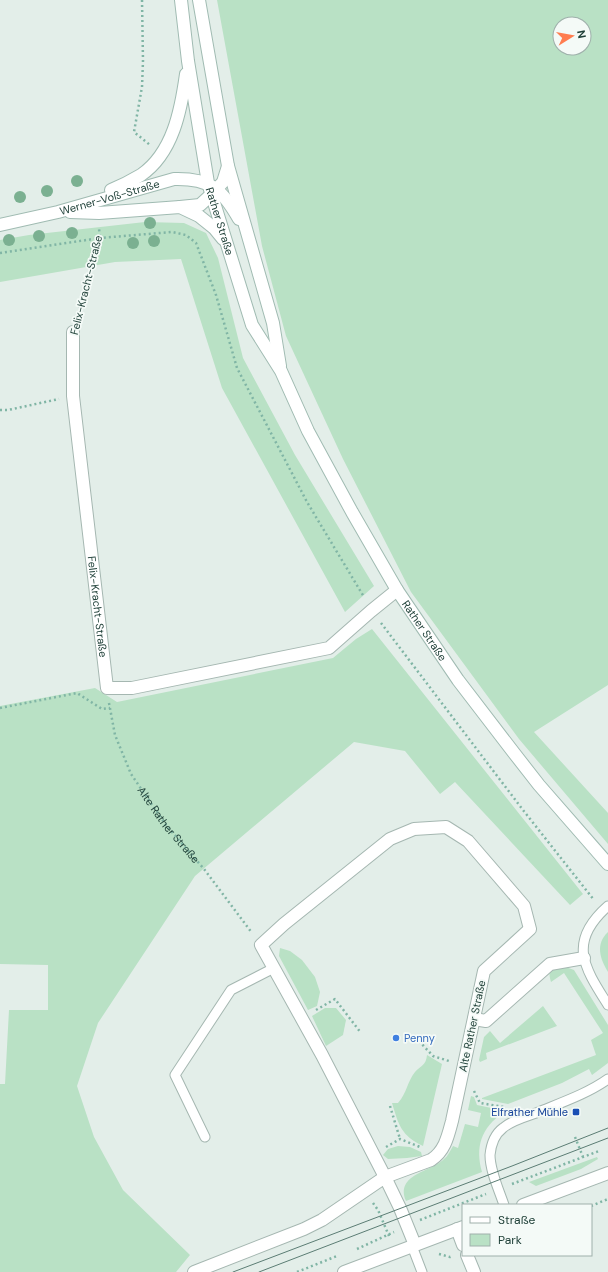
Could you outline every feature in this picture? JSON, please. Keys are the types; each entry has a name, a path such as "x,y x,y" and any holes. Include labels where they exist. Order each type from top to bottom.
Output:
{"street":[{"name":"Rather Straße","path":"181,0 188,61 212,189 252,325 281,371 308,431 397,590 458,680 539,785 608,864"},
{"name":"Rather Straße","path":"199,0 228,166 273,323 281,371"},
{"name":"Rather Straße","path":"58,212 124,184 141,174 153,164 168,142 182,103 188,61"},
{"name":"Rather Straße","path":"212,189 223,182 228,166"},
{"name":"Werner-Voß-Straße","path":"0,225 58,212 174,179 189,178 212,189"},
{"path":"58,212 99,214 200,205 212,189 234,210 247,232"},
{"path":"180,207 199,216 214,228 228,245"},
{"name":"Felix-Kracht-Straße","path":"73,332 73,396 108,688"},
{"path":"108,688 132,688 329,648 371,610 397,590"},
{"name":"Alte Rather Straße","path":"261,945 284,924 390,839 414,829 446,827 468,841 524,906 530,928 484,971 465,1065 448,1138 438,1156"},
{"path":"261,945 302,1018 385,1177 400,1208 413,1245"},
{"path":"474,1019 486,1021 550,964 584,958"},
{"path":"194,1272 304,1229 322,1220 385,1177 432,1160 438,1156"},
{"path":"526,1204 608,1173"},
{"path":"354,1270 413,1245 460,1228 462,1239"},
{"path":"467,1256 474,1272"}],"lane":[{"path":"605,908 586,934 583,946 584,958 589,975 608,1005"},
{"path":"205,1137 175,1074 230,990 274,968"},
{"path":"504,1204 491,1164 491,1148 502,1128 510,1123 585,1092 608,1078"},
{"path":"413,1245 422,1272"}],"path":[{"path":"142,0 142,87 134,132 161,154"},
{"path":"172,232 180,207"},
{"name":"Felix-Kracht-Straße","path":"73,332 100,238 99,214"},
{"path":"0,252 100,238 172,232 186,235 196,243 216,295 236,368 307,502 371,610 523,810 605,908"},
{"path":"0,410 8,410 73,396"},
{"name":"Alte Rather Straße","path":"108,688 110,708 116,735 131,774 166,825 204,869 261,945"},
{"path":"0,708 77,692 102,709 110,708"},
{"path":"302,1018 335,999 361,1033"},
{"path":"419,1042 433,1056 442,1060 465,1065"},
{"path":"460,1088 475,1091 480,1103 504,1107 510,1123"},
{"path":"390,1106 400,1139"},
{"path":"575,1137 583,1157"},
{"path":"373,1154 400,1139 432,1151 438,1156"},
{"path":"499,1189 599,1151"},
{"path":"364,1191 378,1210 396,1252"},
{"path":"592,1206 608,1199"}],"green space":[{"path":"217,0 608,0 608,685 534,732 608,813 608,844 519,739 411,592 343,459 286,336 262,246"},
{"path":"145,222 184,223 206,233 218,258 243,358 295,455 374,586 345,612 222,388 181,259 115,262 0,282 0,240 29,235"},
{"path":"372,629 583,894 570,905 455,782 440,794 405,751 354,742 195,876 98,1023 77,1086 94,1137 123,1190 190,1255 176,1272 0,1272 0,1084 5,1084 9,1010 48,1010 48,965 0,964 0,706 95,688 117,702 333,658 356,639"},
{"path":"608,932 608,972 601,957 600,947 601,941"},
{"path":"280,948 290,951 302,960 315,977 320,992 317,1006 308,1010 279,956"},
{"path":"563,966 574,970 608,1025 608,1063 592,1075 589,1069 562,1083 508,1104 482,1099 596,1055 591,1040 603,1033 564,973 551,982 551,970"},
{"path":"543,1006 557,1026 486,1053 487,1059 480,1062 479,1060 484,1037 490,1031 500,1043"},
{"path":"325,1008 336,1008 346,1020 343,1035 326,1046 312,1016"},
{"path":"427,1055 442,1064 423,1146 405,1134 399,1124 392,1103 398,1103 401,1099 412,1076 424,1063"},
{"path":"471,1096 474,1097 477,1105 501,1110 503,1113 489,1125 482,1139 479,1154 482,1172 406,1201 404,1192 405,1185 410,1179 444,1159 453,1146 458,1148 465,1124 478,1127 481,1113 468,1110"},
{"path":"398,1146 410,1147 421,1152 422,1156 388,1159 383,1155 388,1149"},
{"path":"597,1157 598,1159 581,1169 536,1186 529,1182"}],"tram line":[{"path":"233,1272 608,1128"},
{"path":"259,1272 608,1138"}],"place":[{"name":"Penny","path":"396,1038"},
{"name":"Elfrather Mühle","path":"576,1112"}]}
